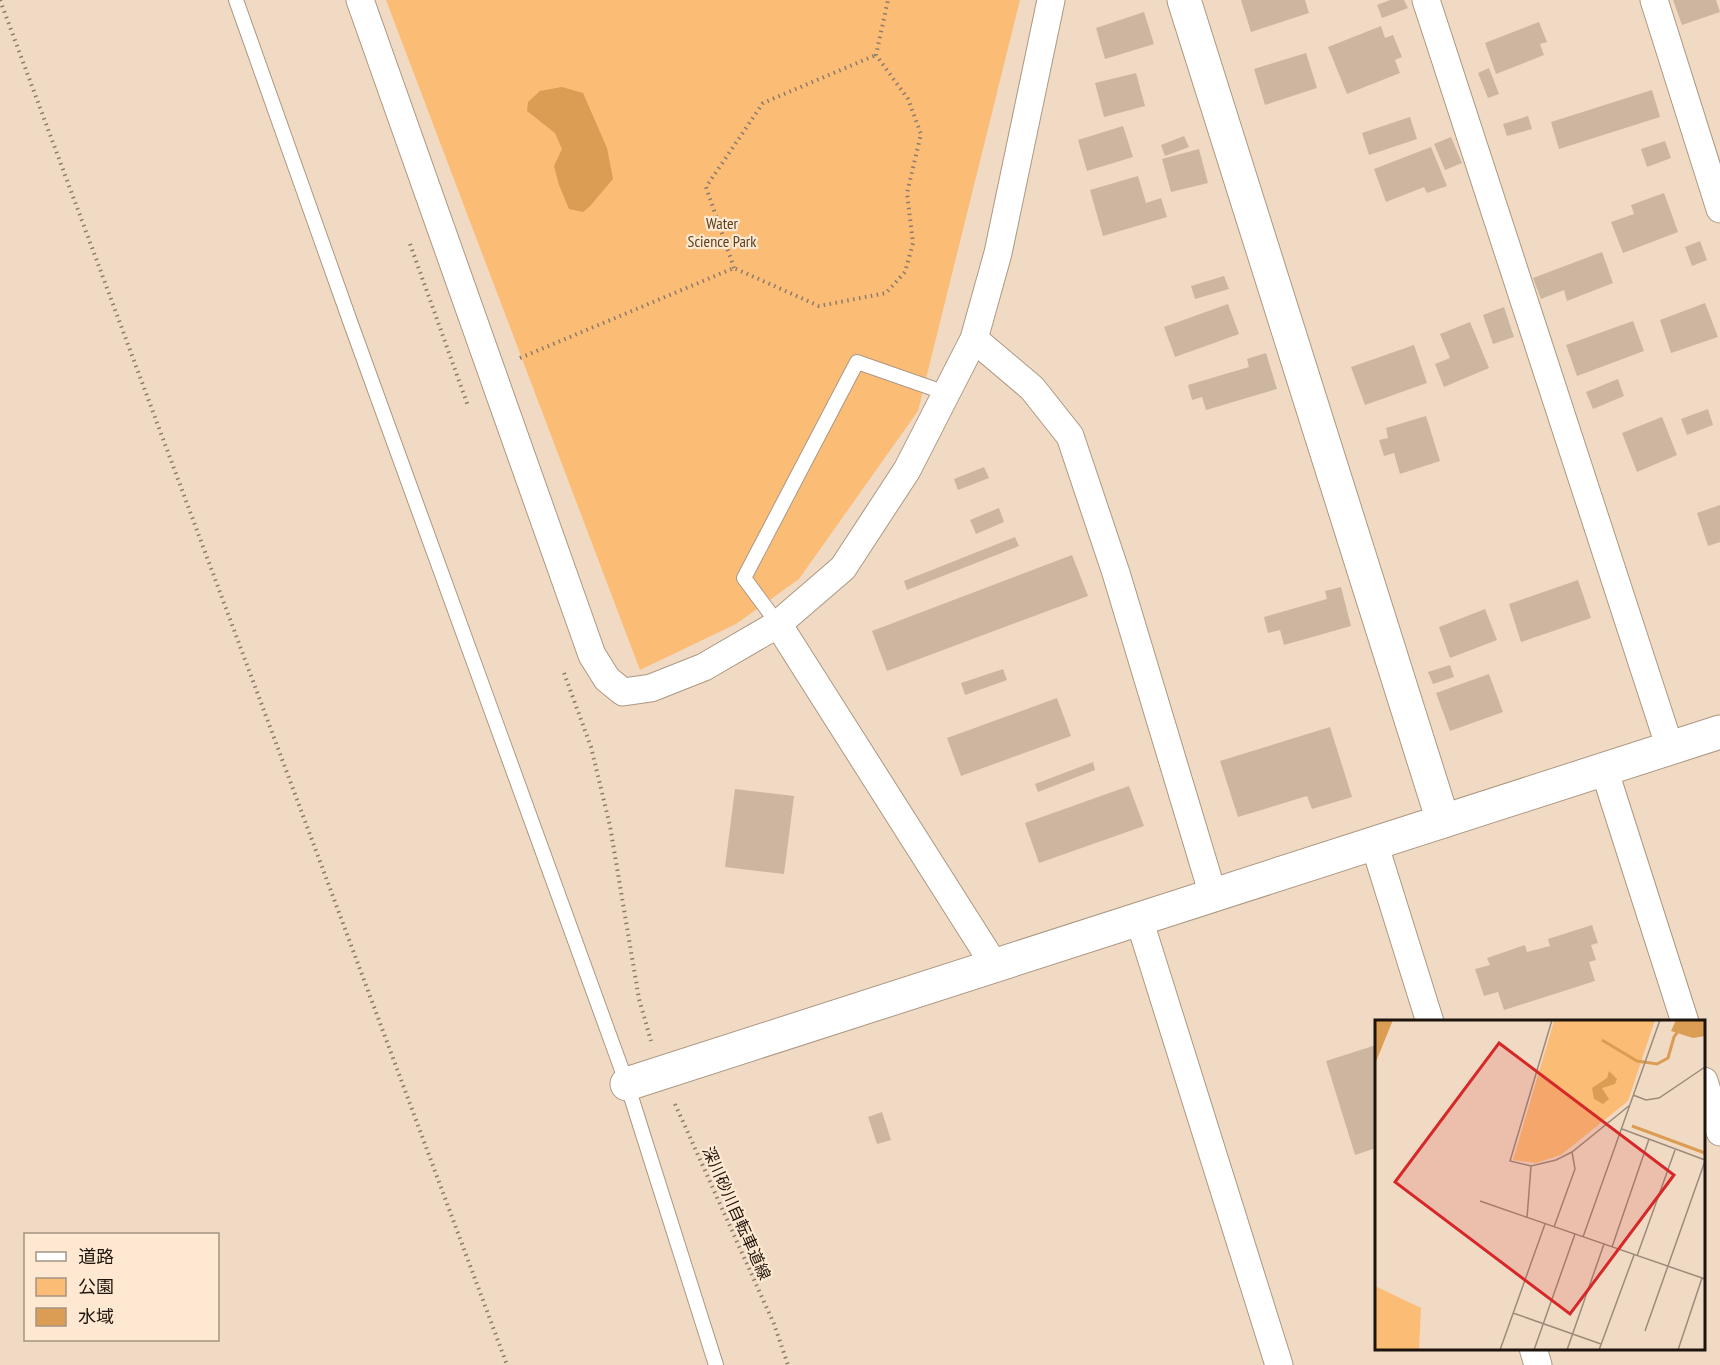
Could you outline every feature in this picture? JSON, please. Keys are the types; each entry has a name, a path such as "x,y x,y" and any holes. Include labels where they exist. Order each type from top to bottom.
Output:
{"street":[{"path":"360,0 592,656 607,680 623,692 651,688 704,667 778,624 843,568 906,470 974,339 998,253 1051,0"},
{"path":"1184,0 1443,821"},
{"path":"1426,0 1670,748"},
{"path":"1654,0 1720,209"},
{"path":"974,339 1032,388 1070,436 1116,573 1213,895"},
{"path":"778,624 995,966"},
{"path":"627,1084 1720,732"},
{"path":"1604,769 1684,1020"},
{"path":"1374,843 1429,1020"},
{"path":"1139,919 1279,1365"},
{"path":"1705,1084 1720,1132"},
{"path":"1534,1350 1538,1365"}],"lane":[{"path":"236,0 627,1084 716,1365"},
{"path":"778,624 744,578 857,362 946,393"}],"path":[{"path":"0,0 507,1365"},
{"path":"876,55 763,103 706,187 734,268 819,306 886,293 906,272 913,243 907,193 921,134 908,99 876,55 888,0"},
{"path":"410,242 469,409"},
{"path":"491,370 734,268"},
{"name":"深川砂川自転車道線","path":"562,668 591,747 610,826 639,999 647,1032 661,1073 774,1324 788,1365"}],"green space":[{"name":"Water Science Park","path":"386,0 1020,0 918,411 799,579 736,624 640,670"}],"water":[{"path":"562,87 583,93 607,148 613,179 583,212 569,209 559,185 554,166 562,149 555,133 527,111 528,102 540,91"}],"building":[{"path":"1241,0 1305,0 1309,13 1251,32"},
{"path":"1390,0 1404,0 1408,8 1382,18 1377,5"},
{"path":"1673,0 1716,0 1720,12 1682,25"},
{"path":"1144,12 1154,44 1105,59 1096,28"},
{"path":"1539,22 1547,42 1540,44 1544,55 1496,74 1485,43"},
{"path":"1381,26 1385,38 1393,35 1402,57 1395,60 1400,73 1347,94 1328,47"},
{"path":"1306,53 1317,88 1265,105 1254,69"},
{"path":"1489,68 1499,94 1488,98 1478,73"},
{"path":"1136,73 1145,106 1104,117 1095,83"},
{"path":"1652,90 1660,117 1559,149 1551,122"},
{"path":"1528,116 1532,129 1507,136 1503,124"},
{"path":"1410,117 1417,139 1369,155 1362,133"},
{"path":"1123,126 1133,157 1087,171 1078,140"},
{"path":"1184,136 1189,147 1165,156 1161,145"},
{"path":"1451,137 1462,163 1445,170 1434,144"},
{"path":"1665,141 1671,158 1647,167 1641,149"},
{"path":"1431,147 1447,186 1427,193 1424,187 1386,202 1374,169"},
{"path":"1199,149 1208,183 1171,192 1162,159"},
{"path":"1138,176 1146,203 1161,198 1167,217 1103,236 1090,190"},
{"path":"1664,193 1678,232 1623,253 1611,222 1634,214 1631,205"},
{"path":"1700,241 1707,260 1692,266 1685,247"},
{"path":"1602,252 1613,283 1567,301 1564,290 1541,299 1533,278"},
{"path":"1224,276 1229,289 1195,299 1191,286"},
{"path":"1705,303 1718,337 1671,353 1660,320"},
{"path":"1228,304 1239,334 1175,357 1164,327"},
{"path":"1504,307 1514,337 1493,344 1483,315"},
{"path":"1633,321 1644,351 1577,376 1566,345"},
{"path":"1470,322 1489,368 1444,387 1435,364 1450,358 1440,334"},
{"path":"1414,345 1427,383 1365,405 1351,367"},
{"path":"1266,353 1277,389 1206,410 1202,397 1192,400 1188,385 1249,367 1247,359"},
{"path":"1618,379 1624,396 1593,409 1586,392"},
{"path":"1708,409 1713,425 1687,435 1681,419"},
{"path":"1426,416 1440,461 1400,474 1394,453 1384,456 1379,440 1388,438 1386,428"},
{"path":"1662,417 1677,455 1637,472 1622,433"},
{"path":"984,467 989,478 958,490 954,479"},
{"path":"1720,505 1720,542 1708,546 1697,513"},
{"path":"999,508 1004,522 976,534 970,520"},
{"path":"1015,537 1019,546 907,590 904,581"},
{"path":"1072,555 1088,596 887,671 872,631"},
{"path":"1578,580 1591,618 1521,642 1509,604"},
{"path":"1341,587 1351,626 1284,645 1280,630 1268,633 1264,617 1327,599 1325,591"},
{"path":"1485,609 1497,640 1450,658 1439,627"},
{"path":"1450,665 1454,677 1433,684 1428,672"},
{"path":"1003,669 1007,680 965,695 961,683"},
{"path":"1489,674 1503,712 1450,731 1436,693"},
{"path":"1057,698 1071,736 961,776 947,738"},
{"path":"1330,727 1352,797 1312,809 1307,796 1238,817 1220,761"},
{"path":"1093,762 1095,770 1038,792 1035,784"},
{"path":"1129,786 1144,826 1039,863 1025,823"},
{"path":"735,789 794,796 784,874 725,867"},
{"path":"1592,925 1598,943 1591,945 1596,960 1589,962 1595,981 1504,1010 1498,992 1484,996 1475,969 1490,965 1487,958 1525,945 1527,952 1550,946 1548,939"},
{"path":"1375,1045 1375,1148 1355,1155 1326,1061"},
{"path":"882,1112 891,1140 877,1144 868,1117"}]}
